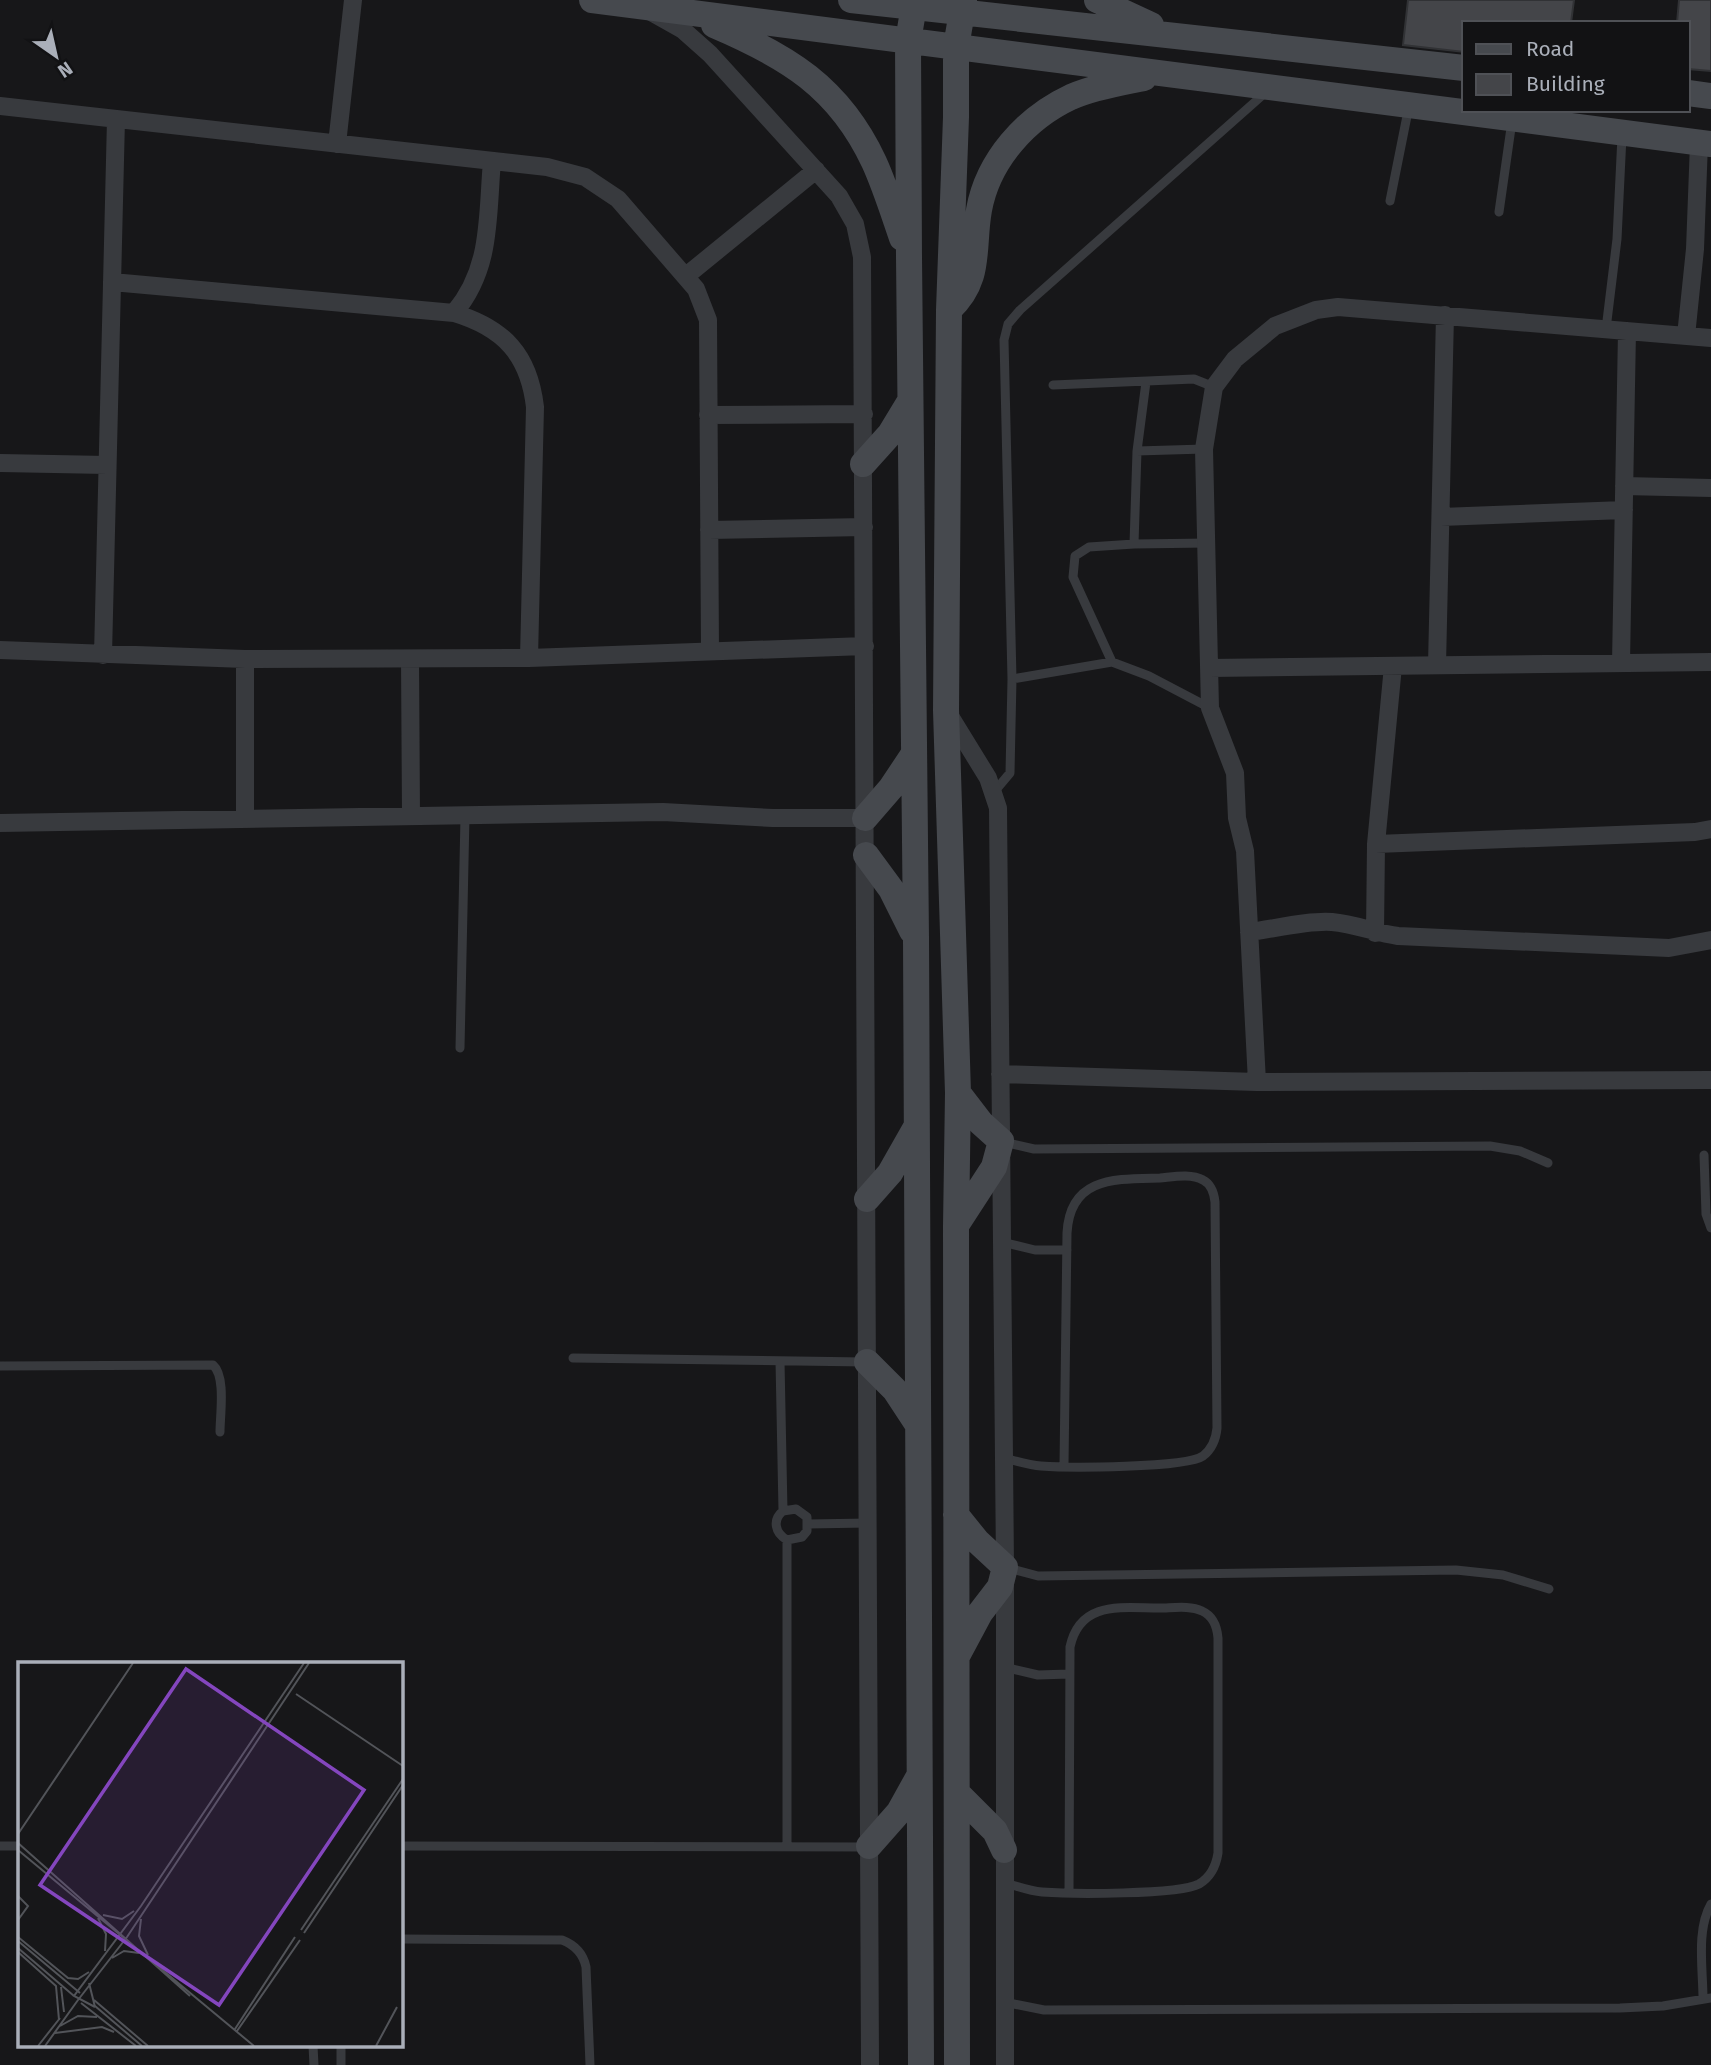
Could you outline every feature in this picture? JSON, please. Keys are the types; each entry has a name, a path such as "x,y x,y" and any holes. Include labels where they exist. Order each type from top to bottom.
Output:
{"main road":[{"path":"592,0 1705,143"},
{"path":"851,0 964,6 1178,36 1462,68"},
{"path":"1097,0 1123,14 1178,36"},
{"path":"915,4 908,41 916,938 921,2065"},
{"path":"957,2065 958,1093 946,710 956,47 964,6"},
{"path":"684,12 778,54 810,77 831,98 862,140 874,163 909,257"},
{"path":"950,310 959,301 971,279 979,209 985,188 994,168 1020,132 1054,106 1073,96 1161,74"},
{"path":"1690,93 1711,96"},
{"path":"863,464 890,434 911,400"},
{"path":"864,818 891,788 913,755"},
{"path":"866,855 891,889 916,938"},
{"path":"956,1226 994,1167 1001,1142 981,1123 958,1093"},
{"path":"867,1199 890,1173 916,1128"},
{"path":"867,1362 895,1390 918,1425"},
{"path":"956,1515 977,1541 1005,1567 1000,1587 981,1613 956,1658"},
{"path":"869,1846 899,1812 921,1771"},
{"path":"957,1793 995,1831 1004,1850"}],"street":[{"path":"337,144 352,0"},
{"path":"642,6 697,41 816,170 847,208 860,240 866,855 870,2065"},
{"path":"0,106 566,170 602,187 632,214 686,276 696,289 708,320 710,651"},
{"path":"103,655 116,119"},
{"path":"1686,336 1705,143"},
{"path":"454,313 472,288 484,258 492,161"},
{"path":"686,276 816,170"},
{"path":"112,282 454,313 490,327 505,339 527,370 535,407 529,658"},
{"path":"1256,1082 1245,851 1237,818 1235,773 1210,708 1204,449 1214,387 1235,359 1275,326 1316,310 1338,307 1711,338"},
{"path":"1437,665 1445,314"},
{"path":"1621,663 1627,331"},
{"path":"708,415 863,414"},
{"path":"0,463 107,465"},
{"path":"1624,486 1711,488"},
{"path":"1441,517 1624,510"},
{"path":"709,530 864,527"},
{"path":"0,650 245,659 410,659 529,658 864,646"},
{"path":"245,659 245,819"},
{"path":"410,659 411,816"},
{"path":"1209,668 1711,662"},
{"path":"1375,933 1376,844 1393,666"},
{"path":"946,710 988,778 994,792 998,816 1005,1567 1004,2065"},
{"path":"0,823 663,812 773,818 864,818"},
{"path":"1376,844 1695,832 1711,829"},
{"path":"1249,932 1329,922 1353,925 1375,933 1669,947 1711,940"},
{"path":"1000,1074 1256,1082 1711,1080"}],"lane":[{"path":"994,792 1010,773 1012,680 1004,340 1008,324 1020,310 1271,88"},
{"path":"1390,201 1409,105"},
{"path":"1499,212 1513,119"},
{"path":"1606,329 1617,240 1622,133"},
{"path":"1053,385 1194,379 1214,387"},
{"path":"1134,544 1137,451 1146,382"},
{"path":"1137,451 1204,449"},
{"path":"1112,662 1073,577 1074,556 1089,547 1208,543"},
{"path":"1012,680 1112,662 1149,676 1210,708"},
{"path":"460,1048 465,816"},
{"path":"1001,1142 1034,1149 1490,1146 1520,1151 1548,1163"},
{"path":"1704,1155 1706,1214 1711,1228"},
{"path":"1003,1458 1039,1466 1064,1466 1112,1465 1188,1462 1203,1456 1209,1450 1216,1436 1215,1202 1212,1189 1203,1180 1190,1177 1112,1180 1091,1187 1076,1202 1068,1222 1064,1466"},
{"path":"1002,1242 1035,1250 1067,1250"},
{"path":"573,1358 867,1362"},
{"path":"780,1361 783,1511 777,1519 777,1529 788,1539 802,1537 808,1524 803,1512 796,1508 783,1511"},
{"path":"0,1366 213,1365 218,1369 221,1379 220,1432"},
{"path":"808,1524 868,1523"},
{"path":"787,1847 788,1539"},
{"path":"1005,1567 1038,1576 1456,1570 1503,1575 1549,1589"},
{"path":"1004,1883 1039,1892 1069,1892 1188,1889 1205,1880 1212,1872 1218,1853 1217,1631 1206,1613 1194,1608 1104,1609 1088,1617 1075,1630 1070,1647 1069,1674 1069,1892"},
{"path":"1004,1667 1038,1675 1069,1674"},
{"path":"0,1846 18,1846"},
{"path":"402,1846 869,1846"},
{"path":"1004,2002 1044,2010 1663,2006 1707,1998 1703,1929 1711,1904"},
{"path":"402,1939 569,1942 581,1953 586,1967 590,2065"}],"building":[{"path":"1408,0 1574,0 1571,21 1462,21 1462,52 1403,45"},
{"path":"1679,0 1711,0 1711,71 1690,69 1690,21 1677,21"}]}
